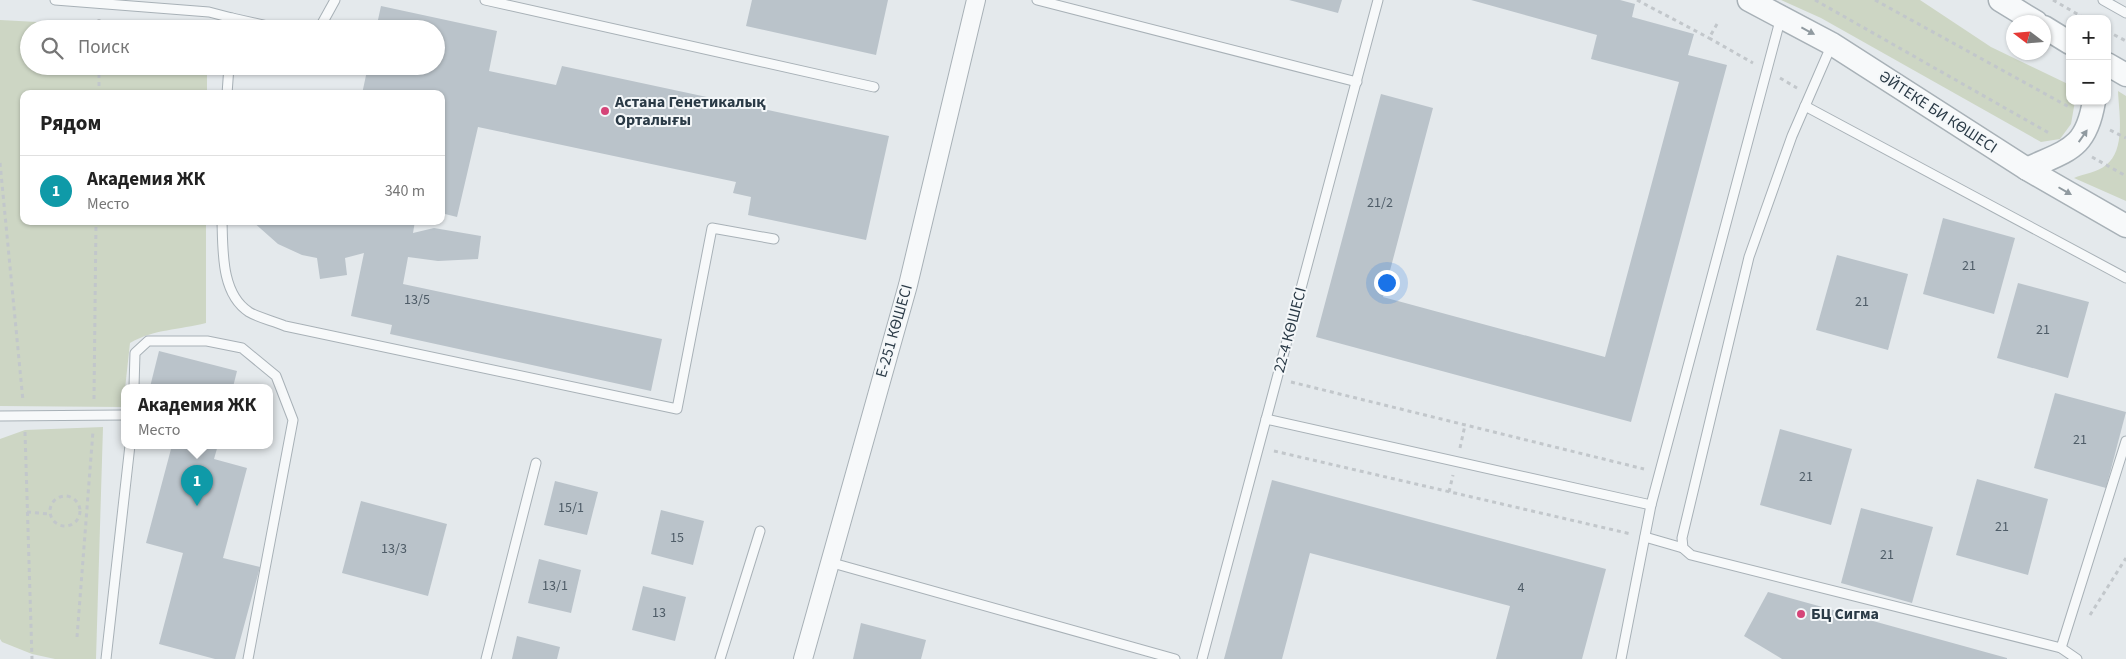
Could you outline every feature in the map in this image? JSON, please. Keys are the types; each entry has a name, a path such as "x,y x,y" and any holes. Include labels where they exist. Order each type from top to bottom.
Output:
{"street":[{"name":"Е-251 КӨШЕСІ","path":"803,659 908,285 976,0"},
{"name":"ӘЙТЕКЕ БИ КӨШЕСІ","path":"1749,0 1832,44 2027,169 2126,226"},
{"path":"2000,0 2025,15"},
{"path":"2051,31 2066,41"},
{"path":"2111,66 2126,75"},
{"path":"2027,169 2074,148 2086,132 2093,110"}],"lane":[{"path":"54,0 99,1 209,12 241,20"},
{"path":"324,20 335,0"},
{"path":"485,0 874,87"},
{"path":"1037,0 1357,82"},
{"name":"22-4 КӨШЕСІ","path":"1202,659 1378,0"},
{"path":"2103,0 2126,13"},
{"path":"1621,659 1651,505 1781,17"},
{"path":"1683,548 1682,538 1749,257 1805,106 1832,44"},
{"path":"227,90 228,75"},
{"path":"1805,106 2126,278"},
{"path":"222,225 222,249 229,290 248,312 286,326 677,409 712,228 774,239"},
{"path":"134,384 136,353 148,342 207,341 242,348 276,376 293,420 248,659"},
{"path":"0,416 121,415"},
{"path":"1266,419 1651,505"},
{"path":"2061,648 2126,443"},
{"path":"107,659 130,449"},
{"path":"486,659 536,463"},
{"path":"720,659 760,531"},
{"path":"1645,538 1683,548 1691,555 2061,648 2077,659"},
{"path":"829,562 1175,659"}],"path":[{"path":"1637,0 1709,38"},
{"path":"1815,0 2126,176"},
{"path":"1875,0 2093,110"},
{"path":"2053,0 2079,15"},
{"path":"2111,32 2126,41"},
{"path":"98,90 99,75"},
{"path":"1277,379 1660,472"},
{"path":"1259,447 1645,538"},
{"path":"62,496 69,496 76,500 80,507 80,514 76,521 69,526 61,526 54,521 50,514 51,506 55,499 62,496"},
{"path":"27,512 50,514"},
{"path":"80,514 86,515"},
{"path":"2086,620 2126,558"}],"green space":[{"path":"1781,0 1920,0 1991,47 2006,54 2006,60 2018,60 2066,83 2066,105 2074,105 2071,124 2060,139 2041,142 1821,18"},
{"path":"0,20 20,21 20,75 207,75 207,90 20,90 20,225 206,225 206,323 157,332 130,343 126,384 121,384 121,407 0,406"},
{"path":"2118,91 2126,96 2126,201 2074,178 2103,167 2112,158 2119,141 2120,131"},
{"path":"103,427 96,659 55,659 32,654 2,642 0,639 0,439 25,430"}],"building":[{"path":"752,0 888,0 876,55 746,26"},
{"path":"1289,0 1342,0 1338,13"},
{"path":"1471,0 1620,0 1635,4 1632,17 1694,34 1688,55 1727,65 1631,422 1316,337 1381,94 1433,108 1383,297 1605,357 1679,82 1591,59 1597,35"},
{"name":"Астана Генетикалық Орталығы","path":"381,6 497,31 489,71 556,85 562,66 889,136 866,240 748,215 751,197 733,193 736,182 478,127 457,217 445,214 445,90 363,90 366,75 445,75 445,20 378,20"},
{"path":"1943,218 2015,238 1994,314 1923,294"},
{"path":"257,225 414,225 413,233 434,228 481,236 478,259 438,261 408,257 403,284 662,339 651,391 390,334 392,325 351,316 364,253 345,258 347,275 320,279 317,258 302,255 278,244"},
{"path":"1837,255 1908,274 1888,350 1816,330"},
{"path":"2018,283 2089,302 2068,378 1997,358"},
{"path":"159,351 237,371 234,384 151,384"},
{"path":"2055,393 2126,412 2106,488 2034,468"},
{"path":"1780,429 1852,449 1831,525 1760,505"},
{"path":"171,449 217,449 214,459 247,468 223,558 260,567 235,659 215,659 159,644 183,553 146,543"},
{"path":"1977,479 2048,499 2028,575 1956,555"},
{"path":"1272,480 1606,569 1582,659 1496,659 1510,606 1310,553 1282,659 1224,659"},
{"path":"555,481 598,492 587,535 544,525"},
{"path":"361,501 447,524 428,596 342,573"},
{"path":"1861,508 1933,527 1912,603 1841,583"},
{"path":"661,510 704,521 693,565 651,554"},
{"path":"539,559 581,570 571,613 528,603"},
{"path":"643,586 686,597 675,641 632,630"},
{"name":"БЦ Сигма","path":"1768,592 2007,659 1782,659 1744,636"},
{"path":"861,623 926,640 921,659 853,659"},
{"path":"517,636 560,647 557,659 512,659"}],"place":[{"name":"Астана Генетикалық Орталығы","path":"605,111"},
{"name":"Академия ЖК","path":"197,506"},
{"name":"БЦ Сигма","path":"1801,614"}]}
